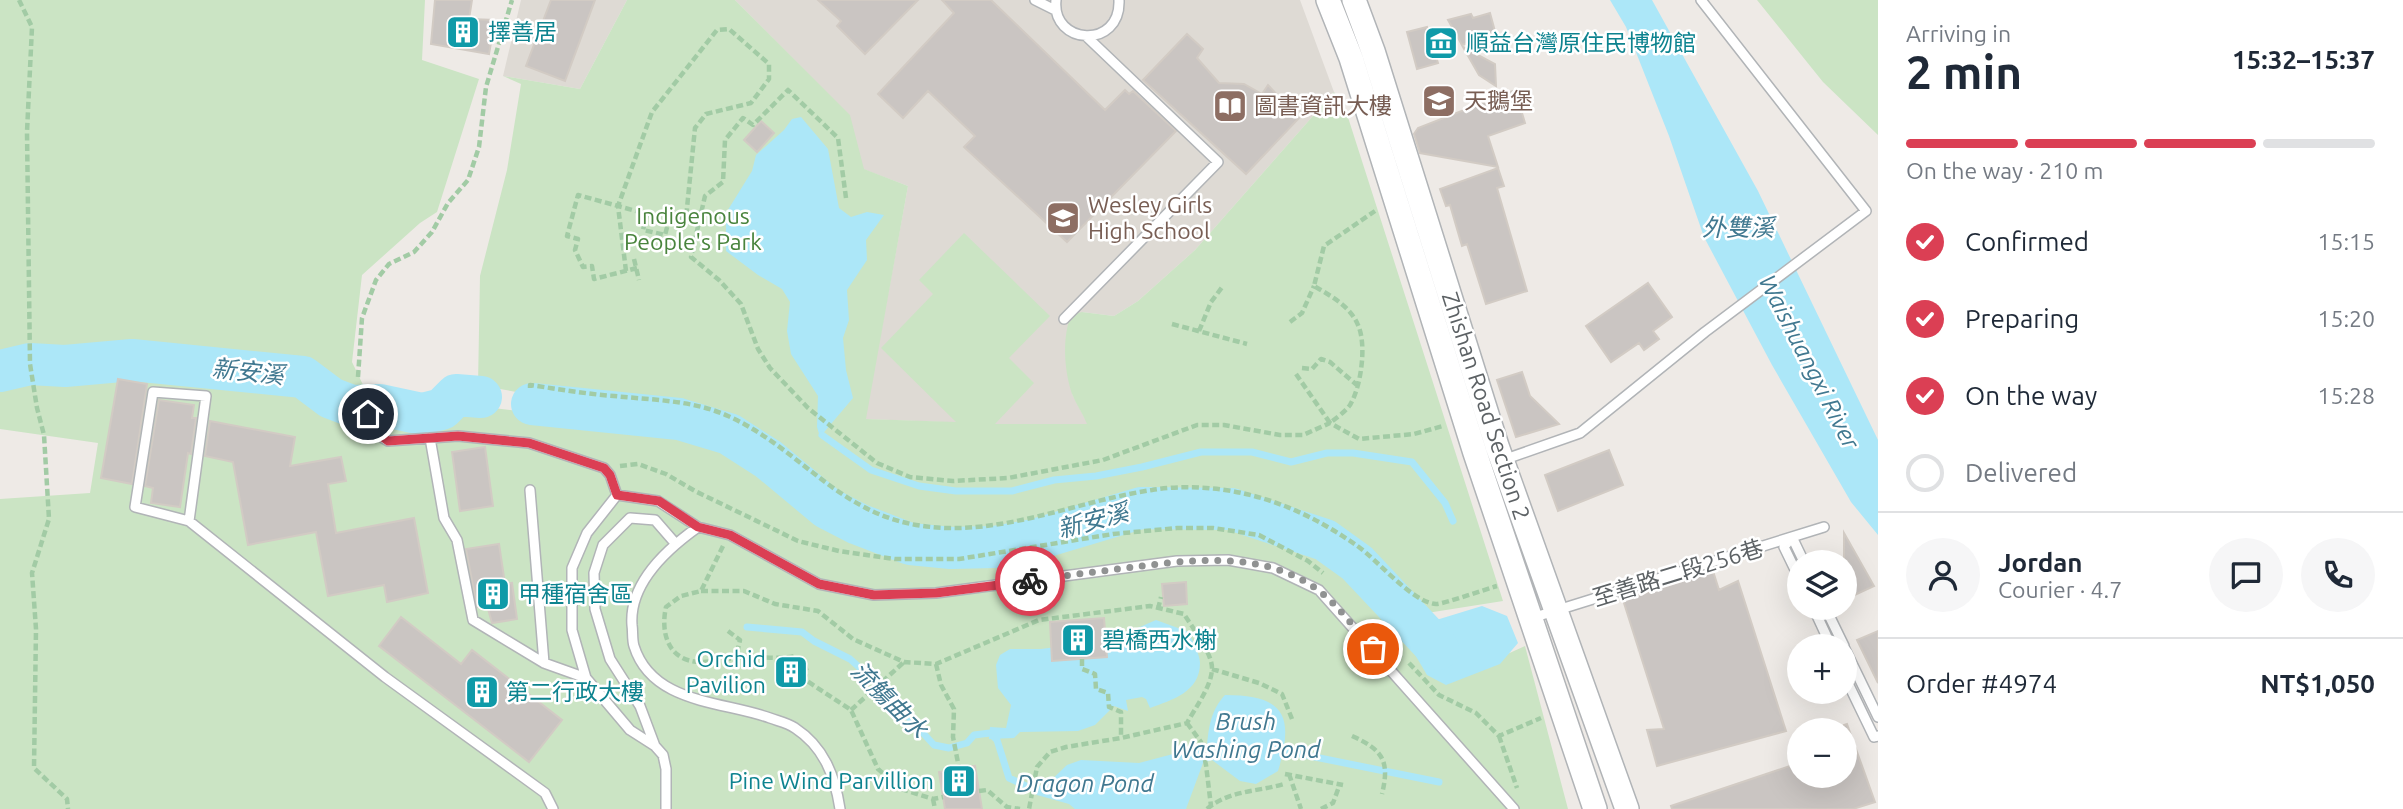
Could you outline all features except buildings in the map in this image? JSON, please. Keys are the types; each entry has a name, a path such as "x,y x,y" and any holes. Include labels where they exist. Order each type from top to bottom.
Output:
{"street":[{"name":"Zhishan Road Section 2","path":"1328,0 1351,58 1491,464 1556,610 1616,807"},
{"name":"Zhishan Road Section 2","path":"1354,0 1373,51 1491,464 1531,618 1616,807"}],"lane":[{"path":"1035,0 1056,5 1067,29 1087,37 1218,162 1064,319"},
{"path":"1087,37 1097,35 1114,23 1119,13 1119,0"},
{"path":"1491,464 1580,433 1705,332 1866,211 1701,0"},
{"path":"189,522 206,396 153,392 135,507 189,522 386,677 545,793 553,809"},
{"path":"359,392 376,432 388,441 458,436 529,443 604,468 610,475 617,495"},
{"path":"430,438 444,518 457,541 473,620 544,663 586,678"},
{"path":"530,490 544,663"},
{"path":"617,495 659,501 698,527 730,535 819,584 874,595 936,593 1177,561 1228,559 1273,568 1319,590 1514,809"},
{"path":"617,495 587,533 572,568 572,630 586,678 631,730 655,746 663,755 666,769 666,809"},
{"path":"655,746 640,706 610,659 595,609 594,573 603,545 630,518 655,520 675,544"},
{"path":"698,527 675,544 643,582 631,610 634,646 648,671 671,691 703,702 759,714 793,726 815,743 830,768 840,809"},
{"name":"至善路二段256巷","path":"1531,618 1824,527"},
{"path":"1787,553 1784,547 1792,537 1798,550"},
{"path":"1857,673 1878,717"},
{"path":"1857,702 1874,737 1878,736"}],"path":[{"path":"19,0 33,27 27,132 30,364 44,435 49,519 32,573 36,629 34,768 67,799 68,809"},
{"path":"359,392 362,318 367,299 376,280 389,264 414,251 432,232 448,203 468,180 479,147 486,87 512,0"},
{"path":"626,271 618,206 652,112 717,30 729,29 769,64 769,79 751,103 706,114 695,128 686,218"},
{"path":"846,198 838,138 788,90 753,125 743,118 725,140 723,182 705,196 691,257 719,279 741,304 758,349 770,368 808,408 877,463 910,477 953,481 1008,478 1102,460 1197,425 1224,425 1280,435 1303,435 1330,423 1349,406 1358,386 1363,354 1358,326 1340,301 1314,286"},
{"path":"637,268 611,277 594,279 592,266 583,267 575,250 578,239 567,236 578,195 647,214 643,230 665,235 669,220 700,214"},
{"path":"1290,323 1302,313 1314,286 1324,246 1375,211"},
{"path":"634,258 639,279"},
{"path":"1199,331 1207,310 1223,286"},
{"path":"1171,324 1247,344"},
{"path":"1302,368 1312,369 1321,359 1330,362 1358,386"},
{"path":"1296,374 1330,423 1359,439 1414,434 1444,426"},
{"path":"530,388 530,385 709,408 750,427 848,499 872,512 925,527 971,527 1042,516 1154,489 1195,488 1246,494 1284,506 1327,525 1359,547 1414,595 1436,604 1497,586"},
{"path":"701,591 726,542"},
{"path":"943,797 933,799 901,789 878,769 851,710 804,679 807,672 804,662 794,656 781,659 736,657 699,662 677,656 667,642 663,622 666,607 681,596 701,591 744,591 775,604 818,611 853,639 904,662 936,664 1039,620 1079,618 1150,606 1184,614 1210,657 1212,669 1207,687 1187,723 1050,752 1037,767 1030,809"},
{"path":"1158,609 1161,597"},
{"path":"728,631 740,640 736,657"},
{"path":"1082,659 1083,669 1095,674 1096,689 1108,693 1109,707 1121,712 1121,738"},
{"path":"851,710 904,662"},
{"path":"936,664 941,685 954,709 953,737 959,768"},
{"path":"1212,669 1259,683 1282,695 1292,719"},
{"path":"1187,723 1201,741 1209,807 1240,792 1284,784"},
{"path":"1352,736 1369,744 1382,756 1387,769 1382,794"},
{"path":"1499,736 1521,800"},
{"path":"1301,809 1287,774 1341,784 1333,803 1321,809"},
{"path":"979,791 987,790 1007,807 1020,809"},
{"path":"933,799 935,809"}],"shaded area":[{"path":"521,0 627,0 580,89 503,76"},
{"name":"Wesley Girls High School","path":"735,0 1300,0 1334,92 1195,250 1138,301 1114,316 1082,312 1072,394 1088,424 865,419 908,186 863,169 849,115"}],"green space":[{"path":"0,0 425,0 422,60 479,79 437,212 420,223 362,275 352,362 380,420 443,426 468,405 665,429 721,446 812,515 892,552 1016,544 1129,527 1231,520 1317,549 1383,610 1448,681 1525,646 1568,809 0,809 0,499 90,493 98,443 0,429"},
{"name":"Indigenous People's Park","path":"627,0 735,0 850,115 864,169 908,186 866,419 956,422 881,348 933,294 919,280 964,233 1050,316 1009,358 1034,383 995,424 1087,424 1072,394 1067,375 1065,344 1071,315 1082,312 1114,316 1138,301 1195,250 1334,92 1345,108 1503,601 1427,613 1341,538 1274,502 1193,490 1082,511 999,531 914,532 858,514 813,485 743,428 687,411 561,400 478,385 480,276 507,170 521,84 503,76 580,89"},
{"path":"1757,0 1878,0 1878,135 1823,82"}],"water":[{"name":"外雙溪","path":"1610,0 1652,0 1758,191 1878,440 1878,535 1851,502 1772,365 1704,237 1669,136 1626,27"},
{"path":"801,117 828,149 839,208 851,217 867,212 884,215 866,240 867,260 847,290 849,320 843,338 846,370 853,398 820,437 817,427 818,396 791,354 787,331 790,302 782,289 726,251 726,213 752,171 756,155 784,130 792,119"},
{"path":"1404,606 1433,621 1482,606 1507,616 1518,643 1500,664 1446,685 1427,675 1394,619 1398,609"},
{"path":"1156,620 1189,632 1197,652 1199,673 1190,688 1183,693 1150,708 1142,697 1126,700 1128,711 1114,706 1095,725 1078,731 1020,732 1014,738 989,739 990,727 1006,728 1011,705 998,688 996,665 1000,655 1010,649 1041,649 1110,640"},
{"path":"1225,695 1261,699 1272,704 1280,712 1284,722 1285,736 1278,771 1256,784 1240,781 1212,760 1203,763 1186,809 1075,809 1069,804 1037,795 1038,786 1046,785 1067,765 1081,760 1139,763 1207,745 1214,712"}],"waterway":[{"name":"新安溪","path":"0,371 30,364 65,366 132,360 303,377 331,398 352,406 380,405 422,414 442,409 456,395 481,397"},
{"name":"新安溪","path":"532,404 679,419 729,434 768,459 827,508 858,524 910,544 951,548 995,547 1034,540 1141,508 1231,509 1325,540 1357,563 1438,649"},
{"path":"822,435 871,470 919,486 956,491 1012,491 1054,480 1096,476 1142,467 1201,452 1252,452 1291,462 1327,453 1353,453 1412,462 1445,503 1453,521"},
{"name":"流觴曲水","path":"747,627 802,632 850,659 879,685 934,745 949,748 967,743 974,735 990,733 997,740 1009,778 1037,791 1046,791"},
{"name":"Brush Washing Pond","path":"1275,749 1439,782"}],"way so far":[{"path":"1030,581 1177,561 1228,559 1247,562 1273,568 1319,590 1373,649"}],"place":[{"name":"擇善居","path":"463,32"},
{"name":"順益台灣原住民博物館","path":"1441,43"},
{"name":"天鵝堡","path":"1439,101"},
{"name":"圖書資訊大樓","path":"1230,106"},
{"name":"Wesley Girls High School","path":"1063,218"},
{"name":"甲種宿舍區","path":"493,594"},
{"name":"碧橋西水榭","path":"1078,640"},
{"name":"Orchid Pavilion","path":"791,672"},
{"name":"第二行政大樓","path":"482,692"},
{"name":"Pine Wind Parvillion","path":"959,781"}],"route":[{"path":"368,414 373,428 388,441 458,436 500,439 529,443 604,468 610,475 617,495 659,501 698,527 730,535 819,584 874,595 936,593 1030,581"}],"water label":[{"name":"Waishuangxi River","path":"1809,362"},
{"name":"Dragon Pond","path":"1085,784"}]}
